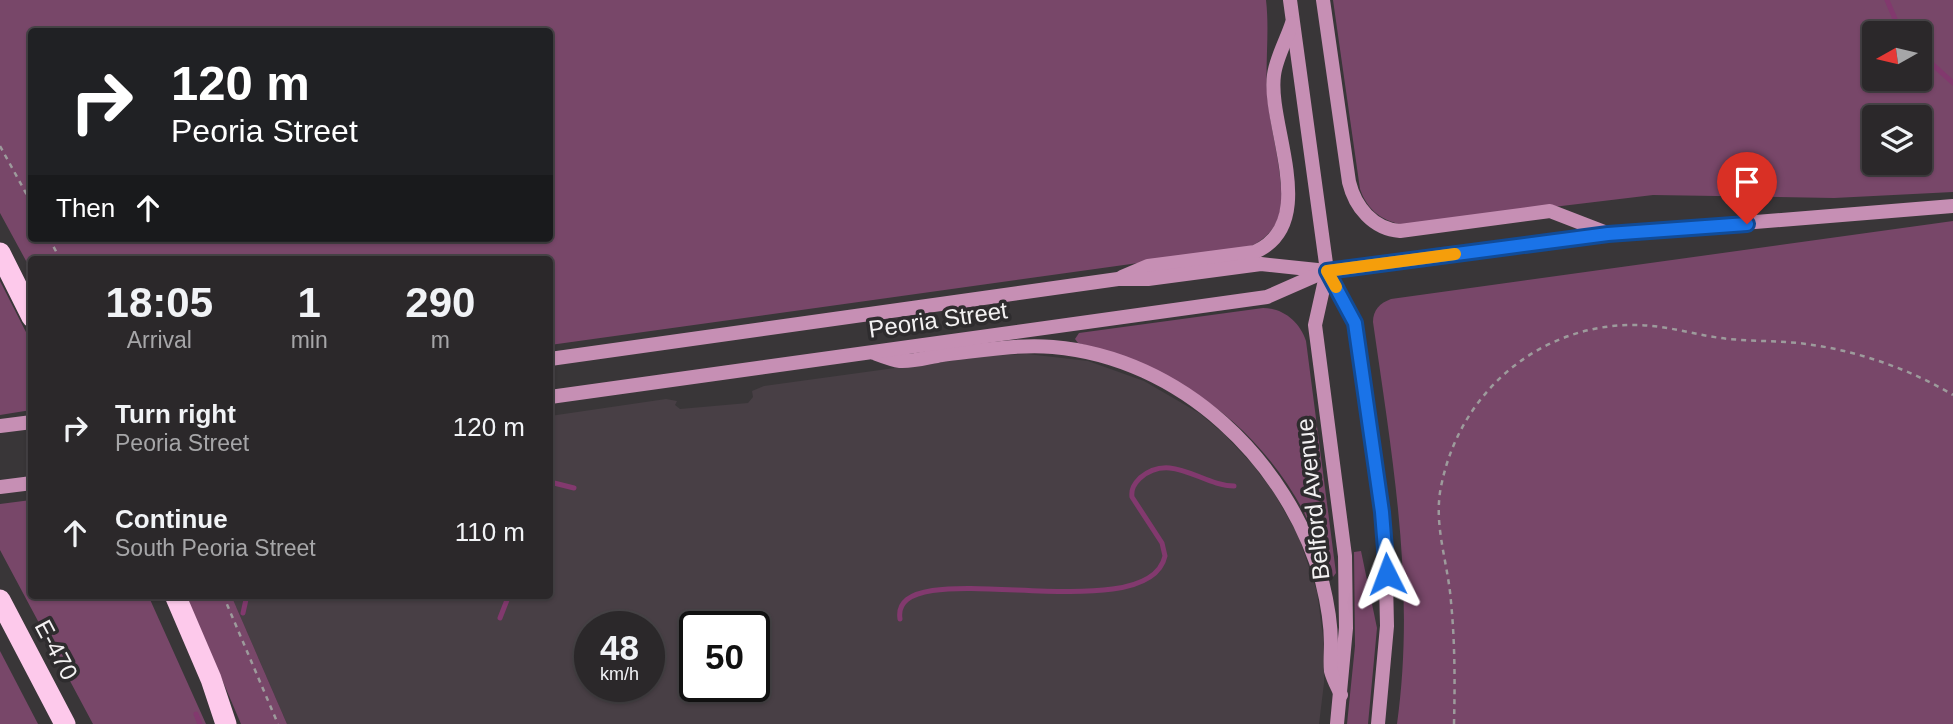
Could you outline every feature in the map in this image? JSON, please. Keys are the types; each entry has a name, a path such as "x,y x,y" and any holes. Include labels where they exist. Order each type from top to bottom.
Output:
{"highway":[{"path":"0,251 28,282"},
{"path":"0,251 28,309"},
{"path":"162,599 200,686 224,718"},
{"path":"177,599 211,679 224,718"},
{"name":"E-470","path":"0,600 65,724"}],"main road":[{"name":"Belford Avenue","path":"1290,0 1327,271 1315,326 1345,556 1346,620 1337,724"},
{"path":"1323,0 1349,182 1357,203 1370,218 1386,228 1400,231 1550,211 1608,234"},
{"path":"1118,279 1148,266 1255,252 1266,246 1280,231 1287,213 1289,191 1274,75 1293,21"},
{"name":"Peoria Street","path":"553,359 1118,279 1148,279 1261,264 1327,271 1608,234 1953,206"},
{"name":"Belford Avenue","path":"1327,271 1355,323 1385,535 1387,626 1378,724"},
{"name":"Peoria Street","path":"553,397 1267,297 1327,271"},
{"path":"870,352 900,361 1009,347 1065,349 1125,364 1197,401 1224,424 1262,464 1284,493 1304,531 1323,584 1330,631 1331,671 1341,695"},
{"path":"0,426 28,422"},
{"path":"0,487 28,484"}],"path":[{"path":"0,146 28,197"},
{"path":"1454,724 1451,602 1439,531 1441,484 1452,447 1465,419 1486,392 1527,356 1554,341 1583,331 1643,325 1727,339 1809,345 1856,354 1920,377 1953,395"},
{"path":"225,599 278,724"}],"shaded area":[{"path":"0,0 1266,0 1267,90 1280,175 1281,203 1277,221 1270,231 1262,240 1246,248 553,345 553,256 28,256 28,264 0,213"},
{"path":"1333,0 1953,0 1953,192 1834,198 1653,195 1405,225 1377,214 1363,196"},
{"path":"1953,221 1953,724 1397,724 1404,623 1403,572 1394,472 1373,322 1374,314 1380,305 1391,299"},
{"path":"0,281 28,336 28,410 0,415"},
{"path":"1263,308 1277,310 1290,317 1300,328 1306,341 1336,573 1333,577 1303,510 1283,478 1261,449 1236,424 1209,402 1180,384 1114,354 1078,343 1075,339 1079,333"},
{"path":"1027,354 1088,361 1144,381 1199,413 1224,434 1253,465 1274,493 1299,537 1317,592 1324,645 1324,683 1319,724 287,724 233,599 553,599 553,416 666,399 677,401 675,405 680,409 748,403 753,397 752,391 764,386 982,356"},
{"path":"28,500 28,599 150,599 206,724 93,724 0,550 0,504"},
{"path":"1361,551 1377,628 1368,724 1347,724 1355,646 1354,552"},
{"path":"188,599 233,599 287,724 241,724"},
{"path":"0,651 38,724 0,724"}],"waterway":[{"path":"1887,0 1896,21"},
{"path":"1932,64 1953,83"},
{"path":"900,619 908,599 934,590 1115,589 1148,578 1165,556 1162,543 1132,497 1138,480 1163,468 1234,486"},
{"path":"553,483 574,488"},
{"path":"243,613 246,599"},
{"path":"500,618 507,599"},
{"path":"196,714 200,724"}],"slow traffic":[{"path":"1336,287 1327,271 1455,254"}],"route":[{"path":"1387,574 1385,535 1355,323 1327,271 1608,234 1747,224"}]}
